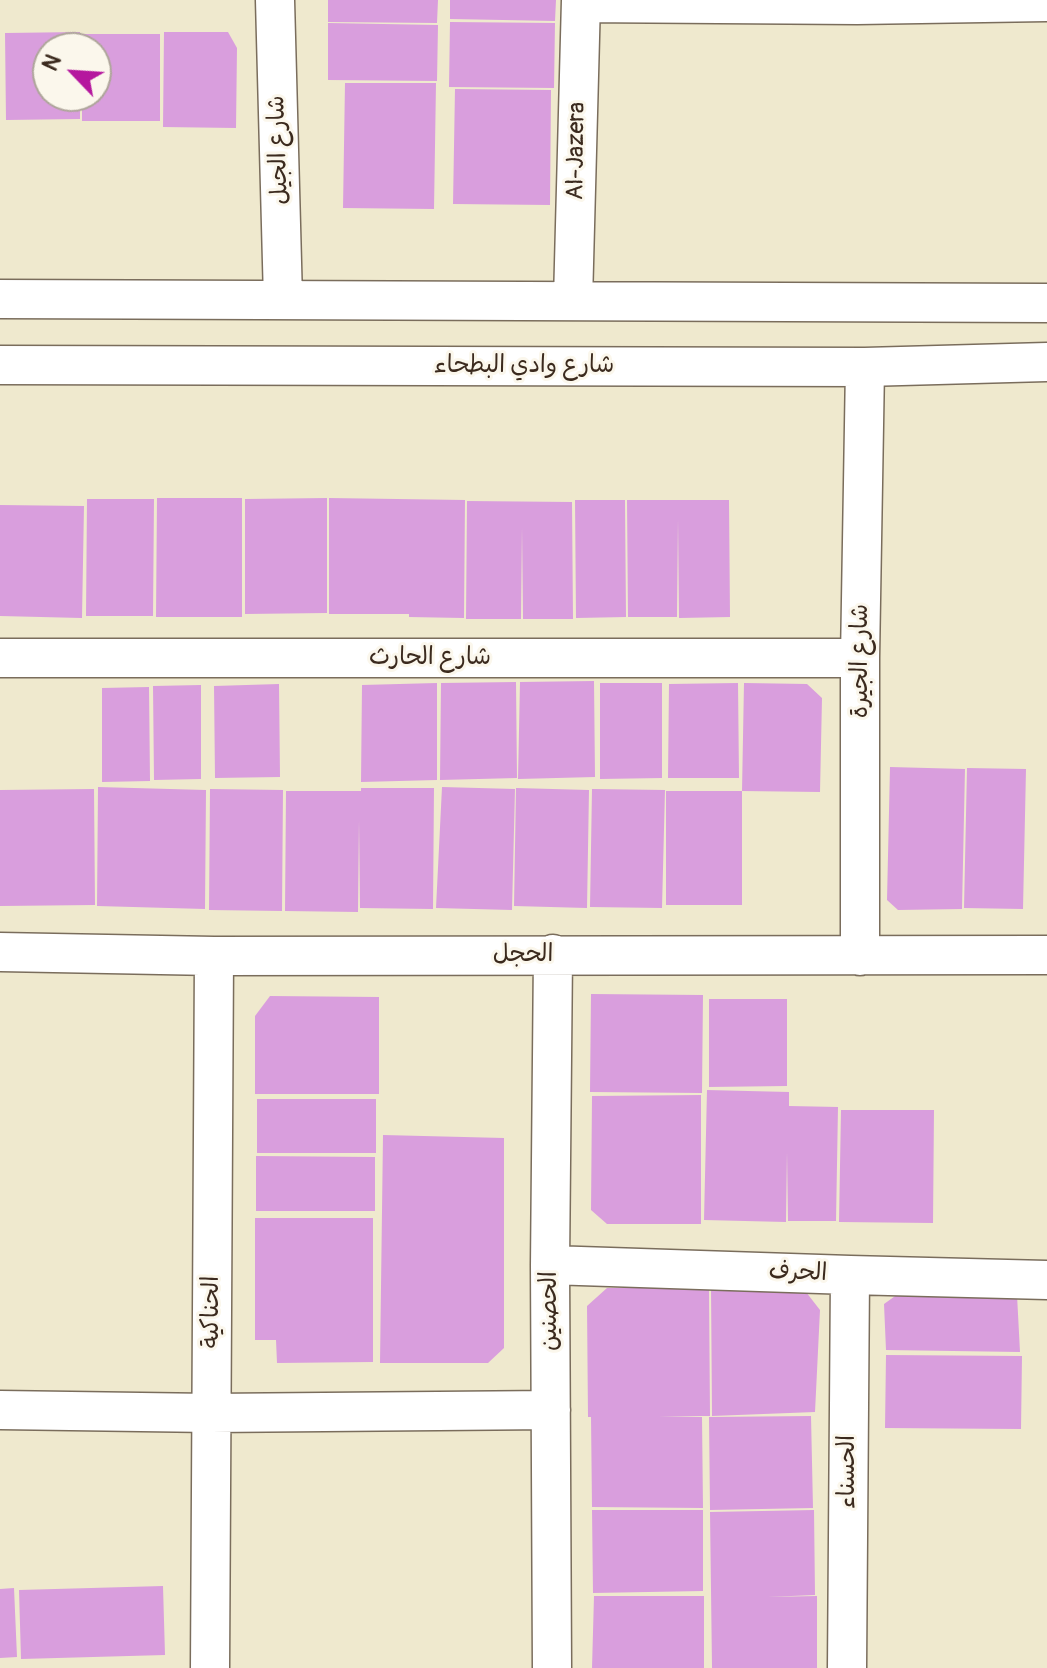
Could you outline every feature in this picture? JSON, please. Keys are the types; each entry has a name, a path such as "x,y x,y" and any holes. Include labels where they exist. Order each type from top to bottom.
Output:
{"street":[{"name":"شارع الجيل","path":"275,0 283,300"},
{"path":"581,2 1047,2"},
{"name":"Al-Jazera","path":"573,301 581,2"},
{"path":"0,299 1047,303"},
{"name":"شارع وادي البطحاء","path":"0,365 865,367 1047,362"},
{"name":"شارع الجيرة","path":"860,956 860,658 865,367"},
{"name":"شارع الحارث","path":"0,658 860,658"},
{"name":"الحجل","path":"0,952 214,956 1047,955"},
{"name":"الحصنين","path":"552,1668 550,1265 553,954"},
{"name":"الحناكية","path":"210,1668 214,956"},
{"name":"الحرف","path":"550,1265 1047,1280"},
{"name":"الحسناء","path":"847,1668 850,1275"},
{"path":"0,1410 211,1413 551,1410"}],"building":[{"path":"328,0 438,0 437,23 328,22"},
{"path":"450,0 556,0 555,21 450,19"},
{"path":"450,22 555,23 554,88 449,87"},
{"path":"328,23 438,25 437,81 328,80"},
{"path":"164,32 228,32 237,48 236,128 163,127"},
{"path":"5,33 32,33 32,112 80,112 80,119 6,120"},
{"path":"112,34 160,34 160,121 82,121 82,112 112,112"},
{"path":"345,83 436,83 434,209 343,208"},
{"path":"455,89 551,90 550,205 453,204"},
{"path":"157,498 242,498 242,617 156,617"},
{"path":"327,498 327,613 245,614 245,499"},
{"path":"329,498 465,500 464,618 329,614"},
{"path":"87,499 154,499 153,616 86,616"},
{"path":"575,500 625,500 626,617 576,618"},
{"path":"627,500 729,500 730,617 679,618 678,519 677,617 628,617"},
{"path":"467,501 572,502 573,619 523,619 522,527 521,619 466,619"},
{"path":"0,505 84,506 82,618 0,616"},
{"path":"594,681 595,777 518,779 520,682"},
{"path":"516,682 517,778 440,780 441,683"},
{"path":"437,683 437,780 361,782 362,685"},
{"path":"600,683 662,683 662,778 600,779"},
{"path":"738,683 739,778 668,778 669,684"},
{"path":"744,683 807,684 822,698 820,792 742,791"},
{"path":"279,684 280,777 215,778 214,686"},
{"path":"201,685 201,779 154,780 153,686"},
{"path":"149,687 150,781 102,782 102,688"},
{"path":"890,767 965,769 962,909 898,910 887,900"},
{"path":"967,768 1026,769 1023,909 964,908"},
{"path":"98,787 206,790 205,909 97,906"},
{"path":"442,787 515,789 512,910 436,908"},
{"path":"361,788 434,788 433,909 360,908 359,820 358,912 285,911 286,791 361,791"},
{"path":"516,788 589,790 587,908 514,906"},
{"path":"94,789 95,905 0,906 0,790"},
{"path":"210,789 283,790 282,911 209,910"},
{"path":"592,789 665,790 662,908 590,907"},
{"path":"666,791 742,791 742,905 666,905"},
{"path":"591,994 703,995 702,1093 590,1092"},
{"path":"270,996 379,997 379,1094 255,1094 255,1016"},
{"path":"709,999 787,999 787,1086 709,1087"},
{"path":"707,1090 789,1092 789,1106 838,1107 836,1221 788,1221 787,1152 786,1222 704,1220"},
{"path":"701,1095 701,1224 607,1224 591,1210 592,1096"},
{"path":"257,1099 376,1099 376,1153 257,1153"},
{"path":"841,1110 934,1110 933,1223 839,1222"},
{"path":"383,1135 504,1138 504,1348 488,1363 380,1363"},
{"path":"256,1156 375,1157 375,1211 256,1211"},
{"path":"255,1218 373,1218 373,1362 277,1363 276,1340 255,1340"},
{"path":"709,1287 710,1416 659,1416 702,1417 703,1508 592,1507 587,1306 607,1288"},
{"path":"711,1287 806,1292 820,1310 815,1412 712,1416"},
{"path":"898,1294 1017,1295 1020,1352 886,1350 884,1304"},
{"path":"886,1355 1022,1356 1021,1429 885,1428"},
{"path":"811,1416 813,1508 710,1510 709,1417"},
{"path":"592,1510 703,1510 703,1591 593,1593"},
{"path":"814,1510 815,1595 767,1597 817,1596 817,1668 712,1668 710,1512"},
{"path":"163,1586 165,1655 21,1659 19,1590"},
{"path":"14,1588 17,1657 0,1658 0,1589"},
{"path":"594,1596 704,1596 704,1668 592,1668"}]}
